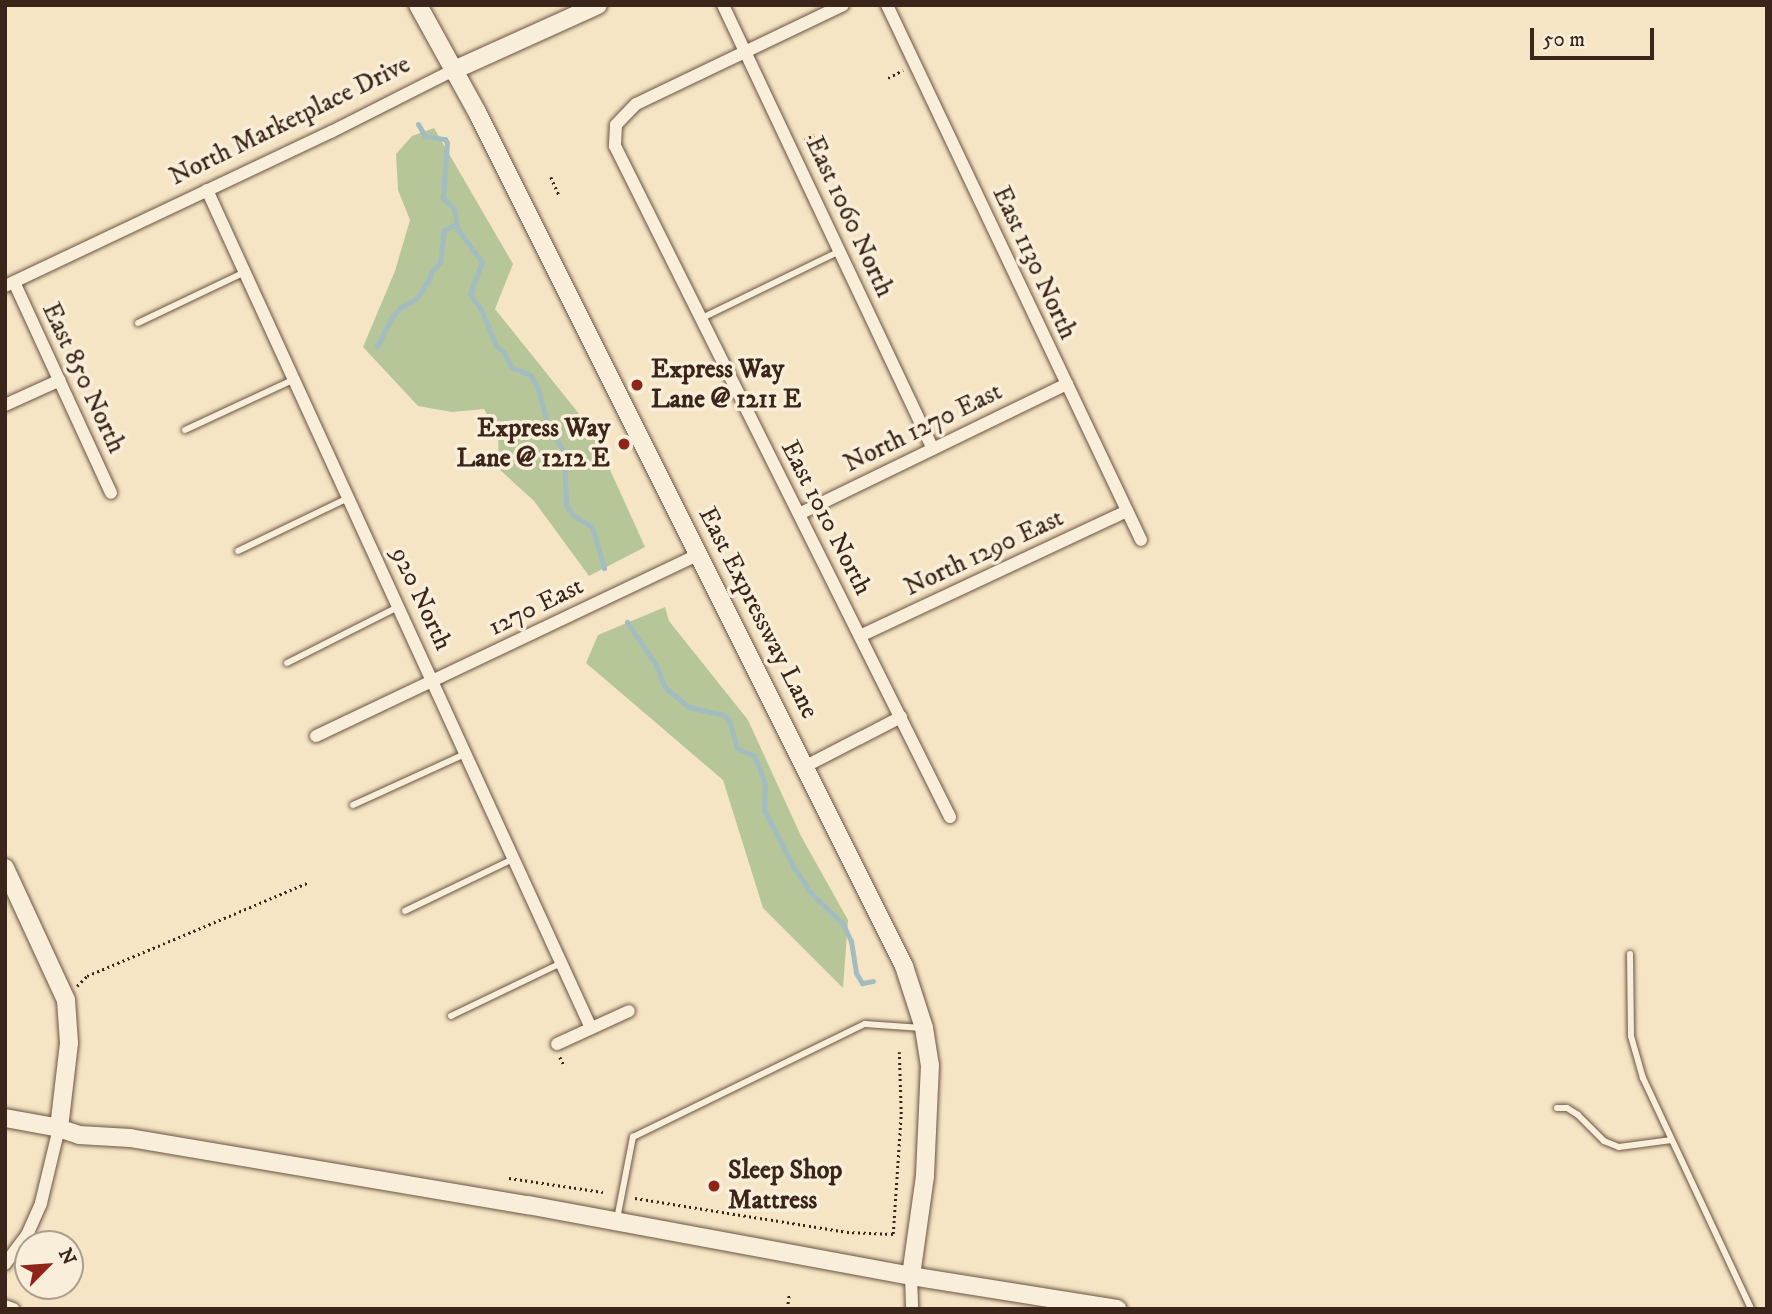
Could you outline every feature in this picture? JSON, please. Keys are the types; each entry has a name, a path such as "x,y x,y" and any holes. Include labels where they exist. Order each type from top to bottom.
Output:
{"street":[{"name":"East Expressway Lane","path":"418,5 477,112 904,966 924,1028 930,1065 929,1128 911,1276"},
{"name":"North Marketplace Drive","path":"10,284 452,71 598,5"},
{"name":"East 1060 North","path":"723,5 933,449"},
{"path":"745,52 843,5"},
{"name":"East 1130 North","path":"887,5 1141,540"},
{"name":"East 1010 North","path":"745,52 636,104 616,125 615,146 950,817"},
{"name":"920 North","path":"207,190 592,1028"},
{"name":"East 850 North","path":"10,284 60,380 111,493"},
{"path":"5,405 60,380"},
{"name":"North 1270 East","path":"799,514 1067,384"},
{"name":"North 1290 East","path":"860,636 1127,511"},
{"name":"1270 East","path":"316,736 699,554"},
{"path":"806,766 901,717"},
{"path":"5,868 66,999 69,1043 59,1128 41,1203 27,1235 5,1264"},
{"path":"557,1049 629,1010"},
{"path":"5,1118 59,1128 79,1135 130,1138 911,1276 1117,1309"},
{"path":"911,1276 912,1309"},
{"path":"5,1306 13,1309"}],"lane":[{"path":"700,319 841,251"},
{"path":"138,323 245,272"},
{"path":"184,430 295,379"},
{"path":"238,551 349,498"},
{"path":"287,663 400,606"},
{"path":"353,805 467,753"},
{"path":"405,911 514,858"},
{"path":"1630,954 1631,1036 1643,1078 1751,1309"},
{"path":"451,1016 561,963"},
{"path":"617,1222 633,1137 865,1024 924,1028"},
{"path":"1557,1108 1567,1108 1604,1141 1619,1147 1672,1140"}],"path":[{"path":"551,177 561,197"},
{"path":"66,999 87,976 307,883"},
{"path":"557,1049 564,1065"},
{"path":"635,1198 847,1232 893,1234 901,1114 899,1052"},
{"path":"556,1062 561,1060"},
{"path":"509,1178 603,1192"},
{"path":"787,1309 789,1294"}],"green space":[{"path":"434,128 513,264 495,309 592,430 645,547 589,576 534,501 499,469 498,435 484,409 452,412 418,406 363,347 395,271 410,220 398,190 396,154 412,136"},
{"path":"665,607 669,621 748,720 801,836 848,920 843,988 763,908 723,780 586,663 598,635"}],"waterway":[{"path":"418,124 425,136 445,139 447,143 443,198 454,209 458,230 482,262 470,294 481,309 496,346 503,351 511,367 530,375 538,389 548,426 564,452 566,505 573,515 592,527 604,568"},
{"path":"377,346 392,317 401,307 417,298 428,281 440,262 444,230 455,225"},
{"path":"627,622 656,665 664,686 689,707 724,715 729,720 737,748 754,756 765,784 764,810 793,866 811,893 843,924 851,941 856,973 862,983 873,981"}],"place":[{"name":"Express Way Lane @ 1211 E","path":"637,385"},
{"name":"Express Way Lane @ 1212 E","path":"624,444"},
{"name":"Sleep Shop Mattress","path":"714,1186"}]}
